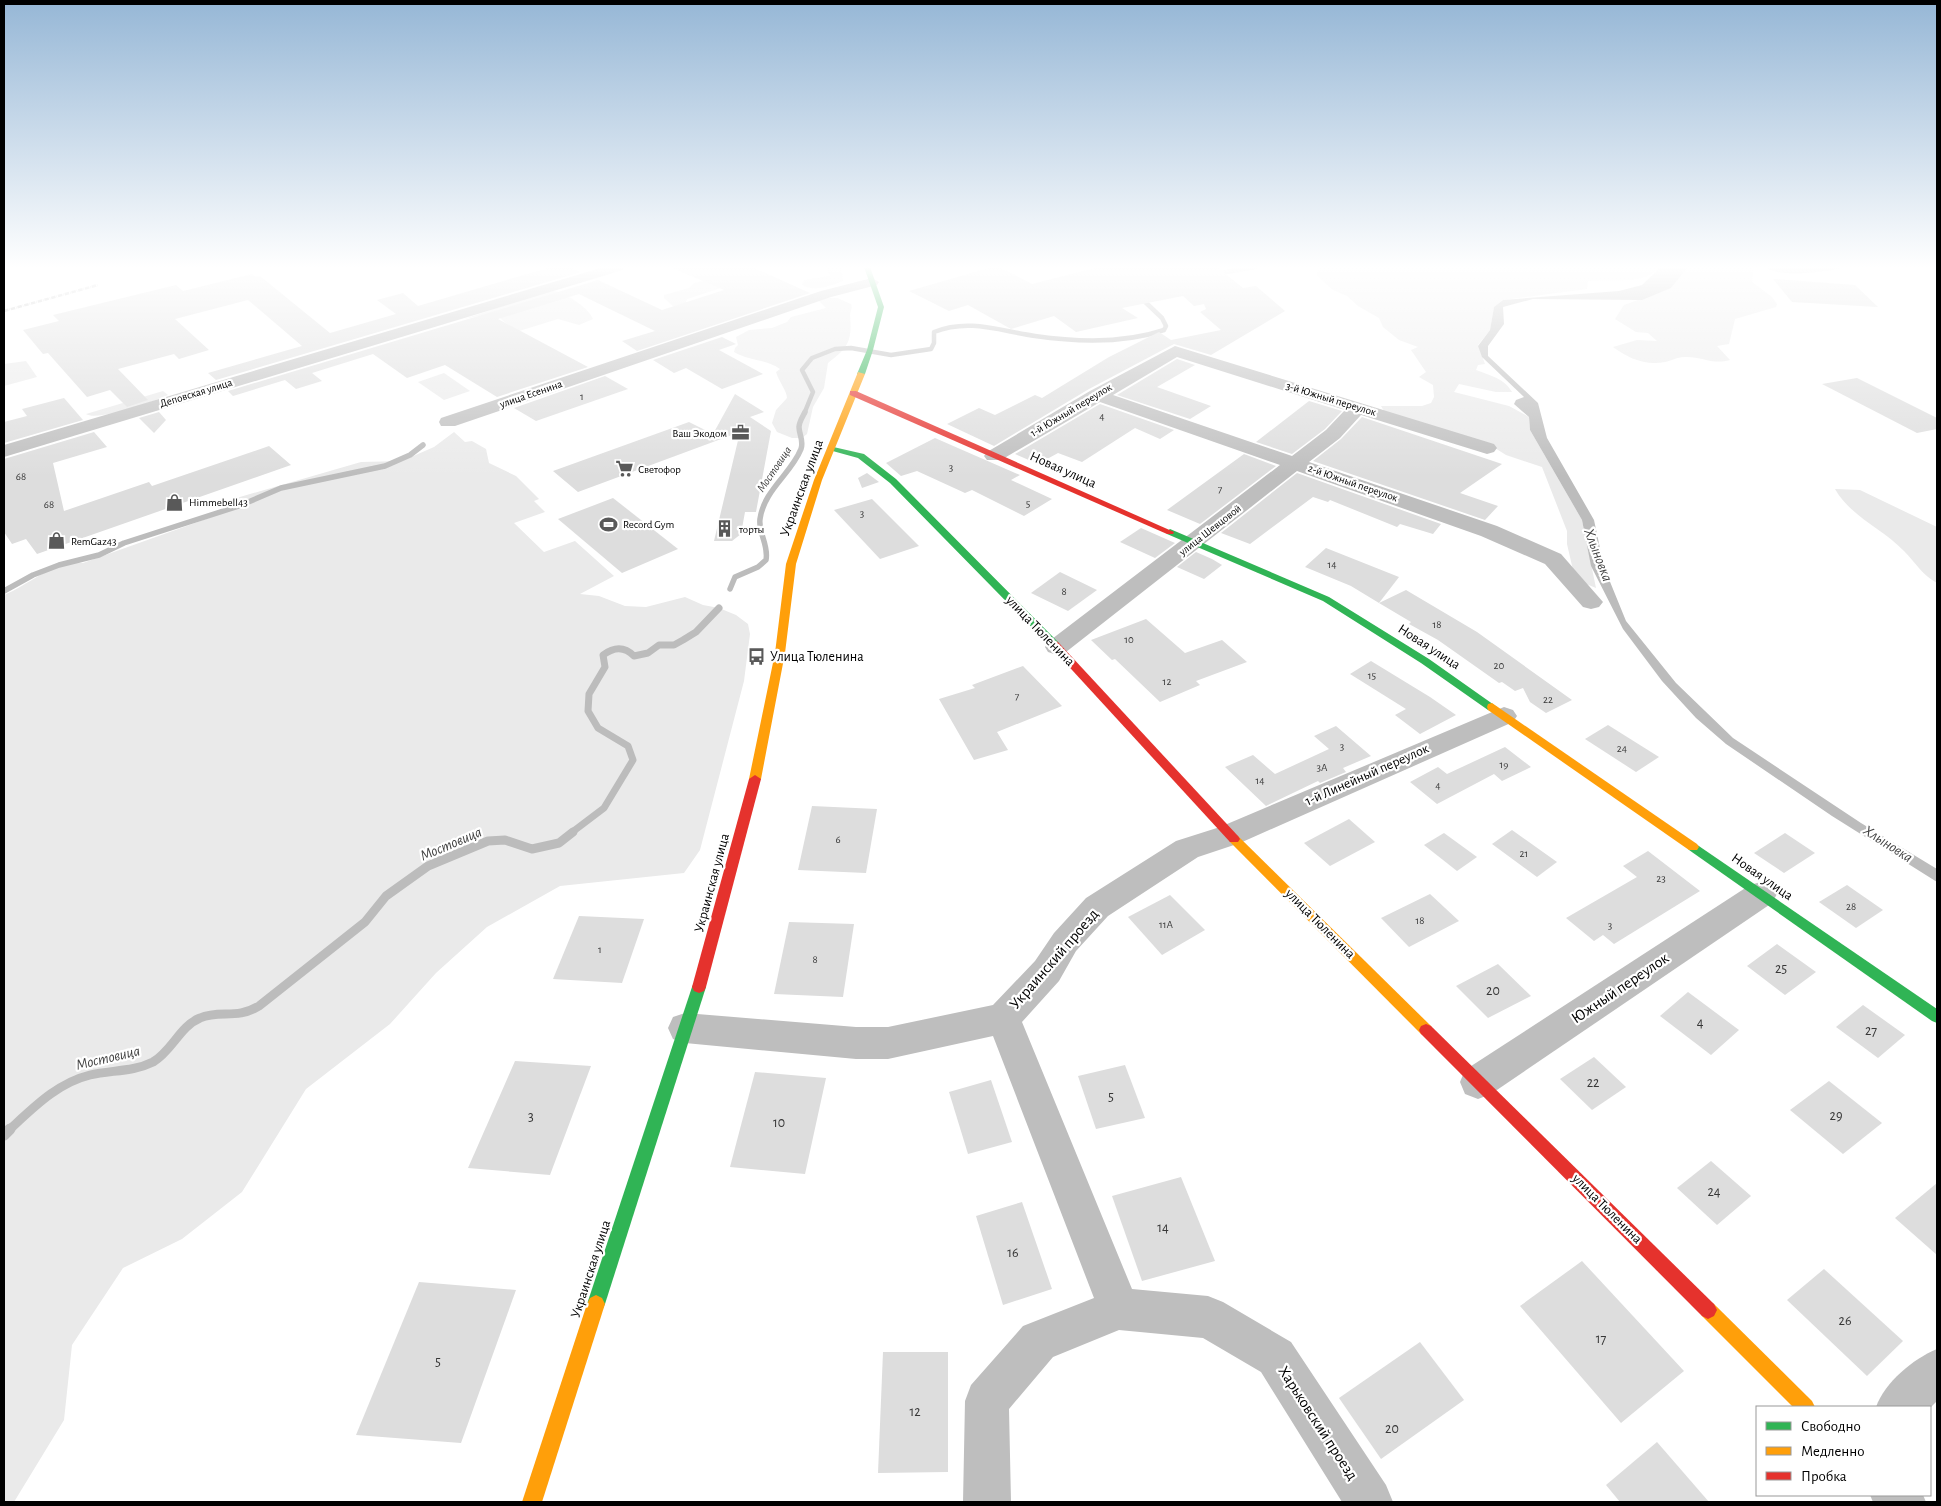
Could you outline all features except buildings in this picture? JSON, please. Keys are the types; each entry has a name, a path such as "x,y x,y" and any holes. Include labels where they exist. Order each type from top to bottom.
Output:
{"street":[{"name":"Деповская улица","path":"4,451 381,337"},
{"name":"улица Есенина","path":"448,422 698,337"},
{"name":"Украинская улица","path":"532,1502 706,965 761,755 780,653 791,564 818,480 853,393 872,337"},
{"name":"1-й Южный переулок","path":"994,456 1096,395 1175,351"},
{"name":"3-й Южный переулок","path":"1175,351 1487,448"},
{"name":"Новая улица","path":"853,393 994,456 1326,598 1425,661 1937,1017"},
{"name":"2-й Южный переулок","path":"1096,395 1489,531 1554,559 1591,602"},
{"name":"улица Шевцовой","path":"1057,647 1196,542 1294,462 1333,434 1358,407"},
{"name":"улица Тюленина","path":"832,448 861,456 878,468 1057,647 1230,835 1805,1406"},
{"name":"1-й Линейный переулок","path":"1230,835 1504,716"},
{"name":"Украинский проезд","path":"686,1028 888,1043 928,1036 1003,1018 1047,971 1065,942 1097,907 1187,849 1230,835"},
{"name":"Южный переулок","path":"1478,1082 1761,894"},
{"path":"1003,1018 1119,1309"},
{"name":"Харьковский проезд","path":"987,1502 987,1401 1038,1341 1119,1309 1208,1316 1276,1358 1369,1502"},
{"path":"1899,1406 1937,1371"}],"shaded area":[{"path":"736,337 849,337 845,348 828,363 824,388 813,407 807,434 802,438 792,438 777,432 772,423 776,410 787,398 776,372 780,369 769,363 734,352 738,345"},
{"path":"1396,337 1484,337 1478,345 1485,364 1478,365 1476,370 1501,380 1512,392 1496,392 1459,384 1454,392 1509,406 1529,417 1530,430 1582,520 1596,588 1579,581 1573,570 1567,544 1567,531 1542,467 1506,455 1487,443 1384,411 1381,406 1422,406 1431,403 1434,397 1433,385 1419,377 1426,372 1411,350 1418,347"},
{"path":"1653,337 1731,337 1729,344 1717,346 1730,360 1718,362 1684,357 1665,362 1651,363 1631,358 1613,347 1637,340 1657,341"},
{"path":"26,361 37,377 4,386 4,364"},
{"path":"444,373 470,391 444,400 418,382"},
{"path":"163,391 168,395 126,410 92,416 86,414"},
{"path":"454,432 465,442 472,441 486,449 489,463 516,476 539,499 534,501 545,512 514,523 544,552 575,541 614,576 580,594 599,596 625,606 646,607 685,597 703,605 719,608 736,615 748,624 750,634 744,681 700,850 684,873 560,886 487,927 436,973 390,1024 306,1089 242,1192 182,1239 123,1268 72,1345 64,1420 14,1502 4,1502 4,595 62,565 83,563 223,513 233,499 361,462 402,461 434,447"},
{"path":"1835,489 1860,490 1937,527 1937,583 1923,573 1895,543 1849,507"}],"water":[{"name":"Хлыновка","path":"1485,337 1494,337 1488,346 1488,356 1538,403 1547,438 1594,520 1604,567 1626,621 1676,683 1733,738 1861,823 1937,869 1937,882 1832,816 1726,744 1696,718 1662,681 1623,629 1591,566 1582,520 1530,430 1529,417 1514,404 1516,400 1524,397 1482,357 1478,346"}],"waterway":[{"name":"Мостовица","path":"804,413 813,392 802,370 812,358 835,349 851,348 891,355 931,349 934,337"},
{"name":"Мостовица","path":"1045,337 1067,340 1116,340 1136,337"},
{"name":"Мостовица","path":"730,589 735,577 758,567 766,560 767,555 760,524 762,509 772,491 797,458 801,449 799,425 804,413"},
{"path":"4,591 33,575 59,565 99,555 124,543 239,506 281,488 385,466 410,455 423,445"},
{"name":"Мостовица","path":"571,833 604,808 633,760 628,746 598,728 588,711 589,694 605,667 603,655 611,650 623,649 634,656 648,653 659,645 674,645 696,632 719,608"},
{"name":"Мостовица","path":"9,1130 46,1097 67,1084 90,1075 130,1069 153,1062 166,1052 187,1027 200,1018 214,1014 243,1013 259,1006 365,922 386,896 428,866 488,841 505,840 532,849 559,843 573,832"},
{"name":"Мостовица","path":"4,1135 9,1130"}],"traffic: fast":[{"path":"861,374 873,337"},
{"path":"832,448 861,456 893,481 1054,644"},
{"path":"1170,532 1326,599 1425,661 1492,707"},
{"path":"1693,847 1937,1017"},
{"path":"596,1304 699,987"}],"traffic: slow":[{"path":"755,779 780,653 791,564 818,480 861,374"},
{"path":"1492,707 1693,847"},
{"path":"1234,839 1426,1030"},
{"path":"532,1502 596,1304"},
{"path":"1708,1310 1805,1406"}],"traffic: jam":[{"path":"853,393 1170,532"},
{"path":"1054,644 1234,839"},
{"path":"699,987 755,779"},
{"path":"1426,1030 1708,1310"}],"place":[{"name":"Ваш Экодом","path":"741,433"},
{"name":"Светофор","path":"624,469"},
{"name":"Himmebell43","path":"175,502"},
{"name":"Record Gym","path":"609,524"},
{"name":"торты","path":"725,529"},
{"name":"RemGaz43","path":"57,541"},
{"name":"Улица Тюленина","path":"756,657"}]}
